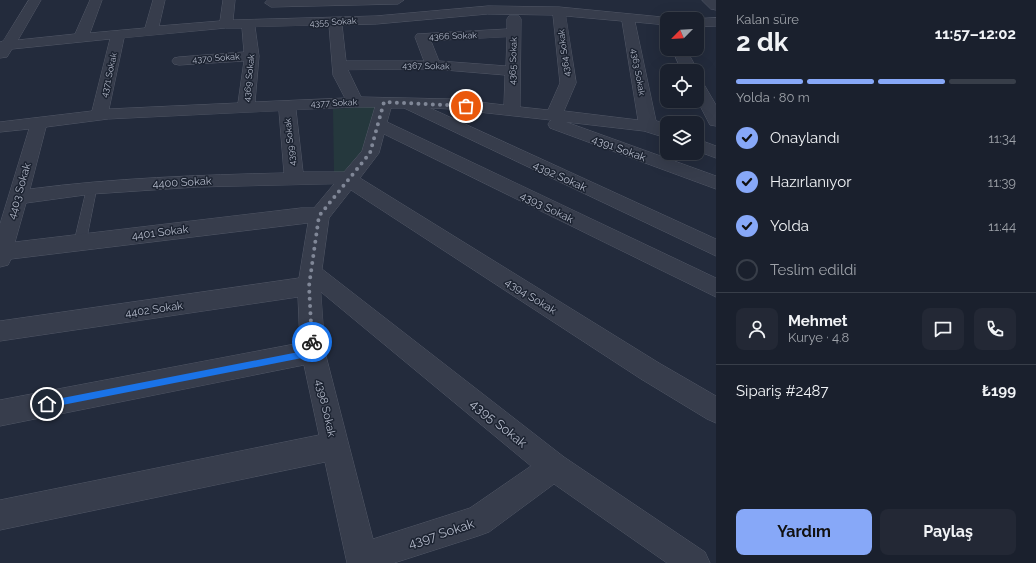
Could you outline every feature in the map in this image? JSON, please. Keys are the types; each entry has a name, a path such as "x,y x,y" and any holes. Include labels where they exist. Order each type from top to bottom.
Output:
{"street":[{"path":"0,58 4,45 35,0"},
{"path":"81,37 96,0"},
{"path":"151,32 159,0"},
{"path":"226,24 229,0"},
{"path":"271,24 271,1 398,0"},
{"path":"402,0 413,17"},
{"path":"601,0 621,17"},
{"path":"708,0 716,6"},
{"path":"340,1 339,66 341,75 355,102"},
{"name":"4355 Sokak","path":"4,45 226,24 339,22 413,17 487,5 514,10 559,11 660,21"},
{"name":"4365 Sokak","path":"514,10 512,71 517,112"},
{"name":"4364 Sokak","path":"554,116 568,83 559,11"},
{"name":"4363 Sokak","path":"621,17 648,126"},
{"path":"704,23 716,22"},
{"name":"4369 Sokak","path":"246,107 252,56 248,24"},
{"name":"4366 Sokak","path":"433,65 422,37 514,33"},
{"name":"4371 Sokak","path":"99,115 118,34"},
{"name":"4370 Sokak","path":"179,61 252,56"},
{"name":"4367 Sokak","path":"339,66 433,65 512,71"},
{"path":"704,98 716,121"},
{"name":"4377 Sokak","path":"0,127 99,115 355,102 389,110 451,104 660,127"},
{"name":"4399 Sokak","path":"287,106 294,178"},
{"name":"4398 Sokak","path":"362,560 312,352 310,279 319,216 370,153 389,110"},
{"name":"4392 Sokak","path":"389,110 716,248"},
{"name":"4393 Sokak","path":"389,110 716,288"},
{"name":"4391 Sokak","path":"517,112 716,183"},
{"name":"4403 Sokak","path":"1,256 39,123"},
{"path":"648,126 660,130"},
{"path":"704,131 716,132"},
{"path":"704,148 716,152"},
{"name":"4400 Sokak","path":"17,197 92,188 197,181 294,178 348,179"},
{"name":"4394 Sokak","path":"348,179 650,371 716,410"},
{"name":"4401 Sokak","path":"1,256 80,242 301,216 319,216"},
{"name":"4402 Sokak","path":"0,331 310,279"},
{"name":"4395 Sokak","path":"310,279 554,467 694,563"},
{"path":"0,413 312,352"},
{"path":"0,515 335,446"},
{"name":"4397 Sokak","path":"362,560 478,522 554,467"}],"lane":[{"path":"80,242 92,188"}],"green space":[{"path":"383,106 370,153 349,177 334,174 333,109"}],"way so far":[{"path":"312,342 309,286 319,216 370,153 384,102 451,104 466,106"}],"route":[{"path":"47,404 312,352 312,342"}]}
